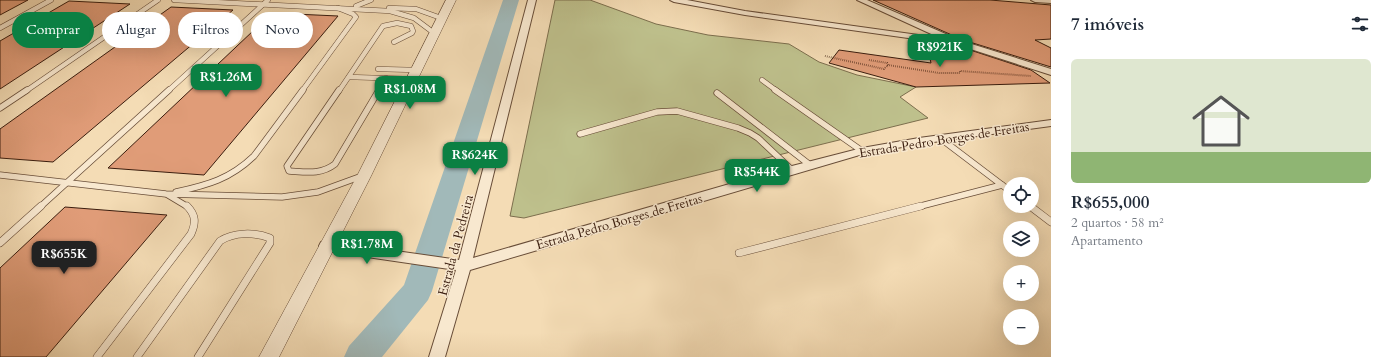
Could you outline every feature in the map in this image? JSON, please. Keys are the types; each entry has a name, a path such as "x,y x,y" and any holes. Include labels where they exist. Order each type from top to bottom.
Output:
{"street":[{"path":"269,357 364,176 413,74 451,0"},
{"name":"Estrada da Pedreira","path":"437,357 464,266 532,0"},
{"path":"674,0 745,13 959,43"},
{"path":"861,0 959,43 1051,72"},
{"path":"1035,0 1051,1"},
{"name":"Estrada Pedro Borges de Freitas","path":"326,246 439,261 464,266 862,151 940,138 1051,123"}],"lane":[{"path":"0,28 50,0"},
{"path":"0,108 158,0"},
{"path":"174,0 338,8 377,9 407,7 416,8 441,18"},
{"path":"0,243 268,0"},
{"path":"338,8 363,4 371,0"},
{"path":"166,194 219,181 235,173 254,156 354,21 356,17 353,14 338,8"},
{"path":"377,9 405,14 416,18 426,24 434,33"},
{"path":"386,78 335,164 331,168 325,171 313,173 289,171 287,169 287,166 383,26 393,23 405,23 411,26 413,30 412,33 394,42"},
{"path":"378,69 413,74"},
{"path":"349,77 386,78 413,74"},
{"path":"762,80 862,151"},
{"path":"717,93 810,165"},
{"path":"580,134 657,112 677,111 738,128 750,133 758,138 792,170"},
{"path":"940,138 1002,185"},
{"path":"0,175 166,194 282,197 318,192 364,176"},
{"path":"739,252 1002,185"},
{"path":"97,357 192,234 196,225 196,216 188,207 166,194"},
{"path":"1039,213 1051,222"},
{"path":"137,357 220,241 228,236 241,234 266,236 270,238 270,243 198,357"}],"path":[{"path":"825,56 884,70 888,65"},
{"path":"869,60 887,63 888,65 940,73 960,73 960,71 1036,77"}],"green space":[{"path":"555,0 590,0 656,24 708,35 789,44 819,62 857,75 916,87 900,97 928,118 524,218 510,216"}],"building":[{"path":"0,0 28,0 0,15"},
{"path":"873,0 990,0 1051,5 1051,39 1035,40 1051,48 1051,67 963,40"},
{"path":"69,1 130,4 118,12 102,12 102,22 94,28 94,12 50,12"},
{"path":"171,7 233,10 231,12 178,12 178,48 188,48 53,162 0,158 0,129 114,48 170,48 170,12 164,12"},
{"path":"313,15 338,16 313,46"},
{"path":"251,33 251,48 311,48 204,175 108,168 235,48 243,48 243,40"},
{"path":"12,34 12,48 63,48 0,89 0,41"},
{"path":"926,42 958,46 1031,70 1050,83 916,87 829,63 839,50 931,63"},
{"path":"65,207 167,215 46,357 0,357 0,268"}],"waterway":[{"path":"361,357 417,291 511,0"}]}
